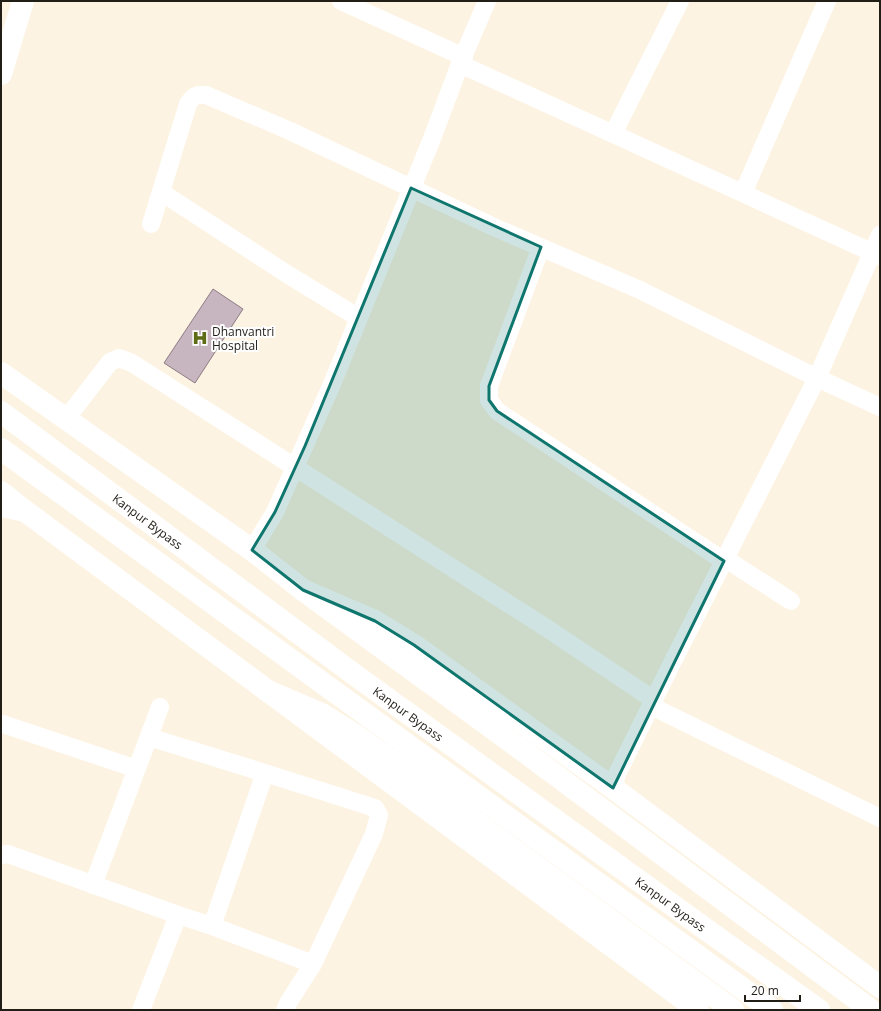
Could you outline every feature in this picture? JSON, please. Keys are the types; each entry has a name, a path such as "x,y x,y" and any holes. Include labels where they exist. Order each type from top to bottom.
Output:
{"main road":[{"path":"1,74 23,1"},
{"path":"1,373 252,550 303,590 509,741 870,1010"},
{"name":"Kanpur Bypass","path":"1,412 362,680 710,933 819,1010"},
{"path":"1,449 772,1010"},
{"path":"1,492 698,1010"},
{"path":"1,506 25,511"},
{"path":"303,590 375,621 414,645 612,788 880,987"},
{"path":"266,690 322,714 354,734 733,1010"}],"street":[{"path":"341,1 613,134 876,255"},
{"path":"252,550 275,512 332,384 412,188 462,60 488,1"},
{"path":"613,134 680,1"},
{"path":"743,194 827,1"},
{"path":"151,224 188,104 193,97 200,94 206,95 290,131 496,228 640,290 817,378 880,407"},
{"path":"161,192 287,274 359,318"},
{"path":"612,788 617,774 652,703 817,378 876,255 880,235"},
{"path":"541,247 489,386 489,400 497,411 724,561 732,563 791,601"},
{"path":"66,419 110,362 119,358 132,363 541,624 652,703 880,818"},
{"path":"93,885 160,707"},
{"path":"3,724 137,769"},
{"path":"149,737 375,808 379,815 374,834 313,964 285,1010"},
{"path":"212,926 265,773"},
{"path":"1,855 8,854 212,926 313,964"},
{"path":"141,1010 178,915"}],"highlighted area":[{"path":"411,188 541,247 489,386 489,400 497,411 724,561 613,788 414,645 375,621 303,590 252,550 275,512 305,446"}],"building":[{"path":"213,289 243,309 195,383 164,363"}],"place":[{"name":"Dhanvantri Hospital","path":"200,338"}]}
